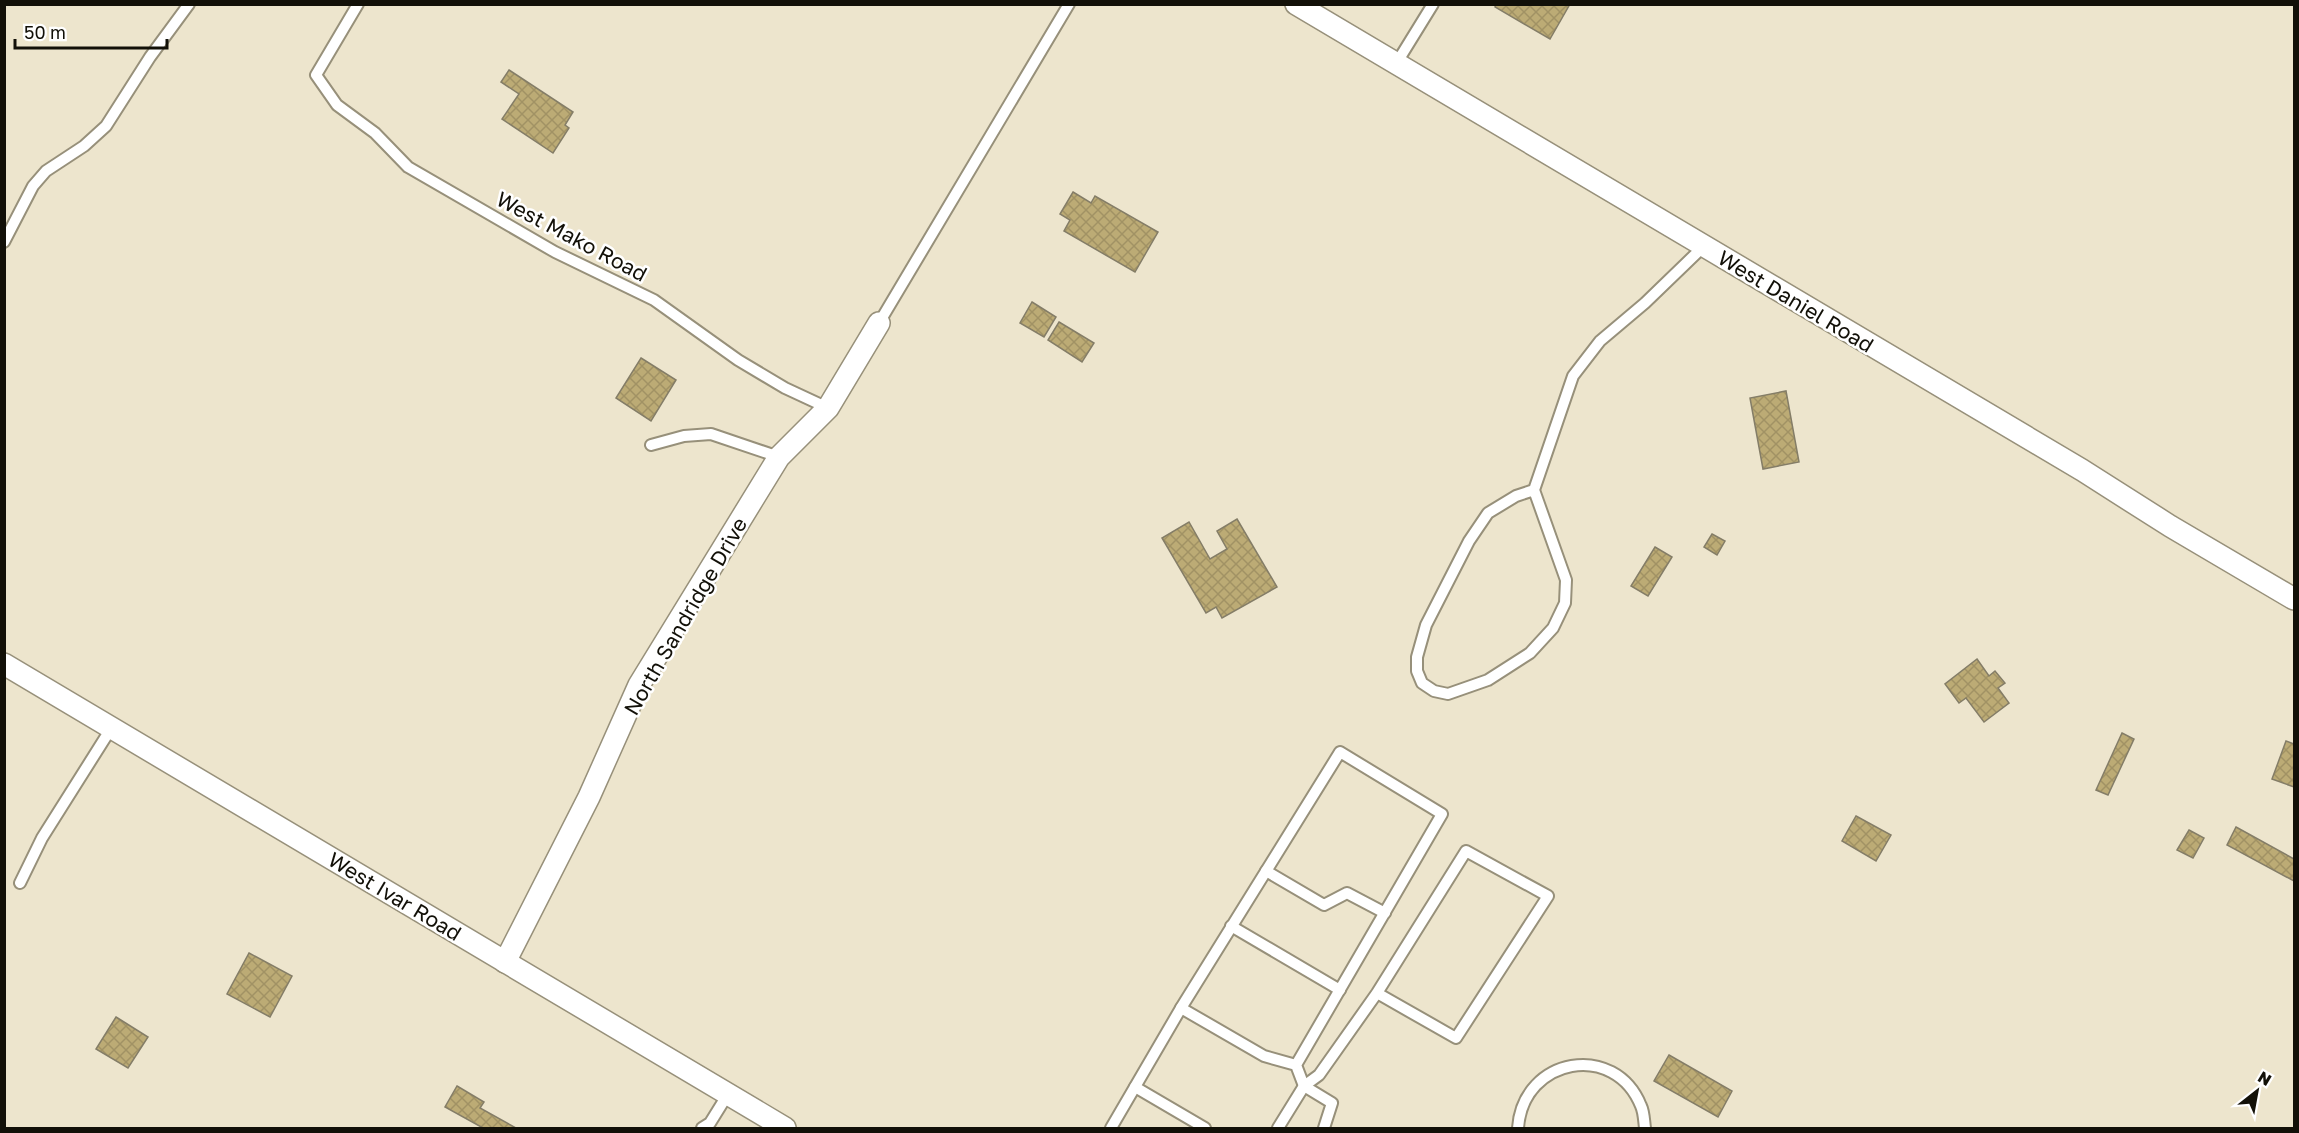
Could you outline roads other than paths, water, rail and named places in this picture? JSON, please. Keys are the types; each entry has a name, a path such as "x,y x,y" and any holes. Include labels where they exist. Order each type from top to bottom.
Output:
{"street":[{"name":"West Daniel Road","path":"1296,4 2082,470 2170,526 2295,599"},
{"name":"North Sandridge Drive","path":"505,962 589,797 639,685 779,457 828,408 879,322"},
{"name":"West Ivar Road","path":"4,664 785,1128"}],"lane":[{"path":"4,242 33,186 46,171 84,146 106,126 150,57 189,4"},
{"name":"West Mako Road","path":"358,4 316,75 336,105 375,133 408,167 555,252 654,300 738,360 785,388 828,408"},
{"path":"879,322 1069,4"},
{"path":"1396,64 1433,4"},
{"path":"1534,490 1516,496 1488,513 1470,540 1426,625 1417,657 1417,671 1422,683 1434,691 1448,694 1488,680 1530,653 1553,628 1565,603 1566,580 1534,490 1573,376 1600,341 1704,246"},
{"path":"651,445 684,435 711,434 779,457"},
{"path":"20,883 42,838 112,728"},
{"path":"1111,1128 1181,1008 1340,752 1442,814 1296,1065"},
{"path":"1278,1128 1304,1086 1318,1075 1377,993 1466,851 1548,896 1456,1038 1377,993"},
{"path":"1266,871 1324,905 1347,893 1385,913"},
{"path":"1231,926 1340,990"},
{"path":"1181,1008 1264,1056 1296,1065"},
{"path":"1296,1065 1304,1086 1332,1103 1324,1128"},
{"path":"1518,1128 1519,1113 1527,1095 1540,1079 1558,1069 1578,1065 1598,1067 1616,1075 1631,1089 1641,1106 1645,1128"},
{"path":"1135,1087 1205,1128"},
{"path":"702,1128 710,1123 728,1094"}]}
